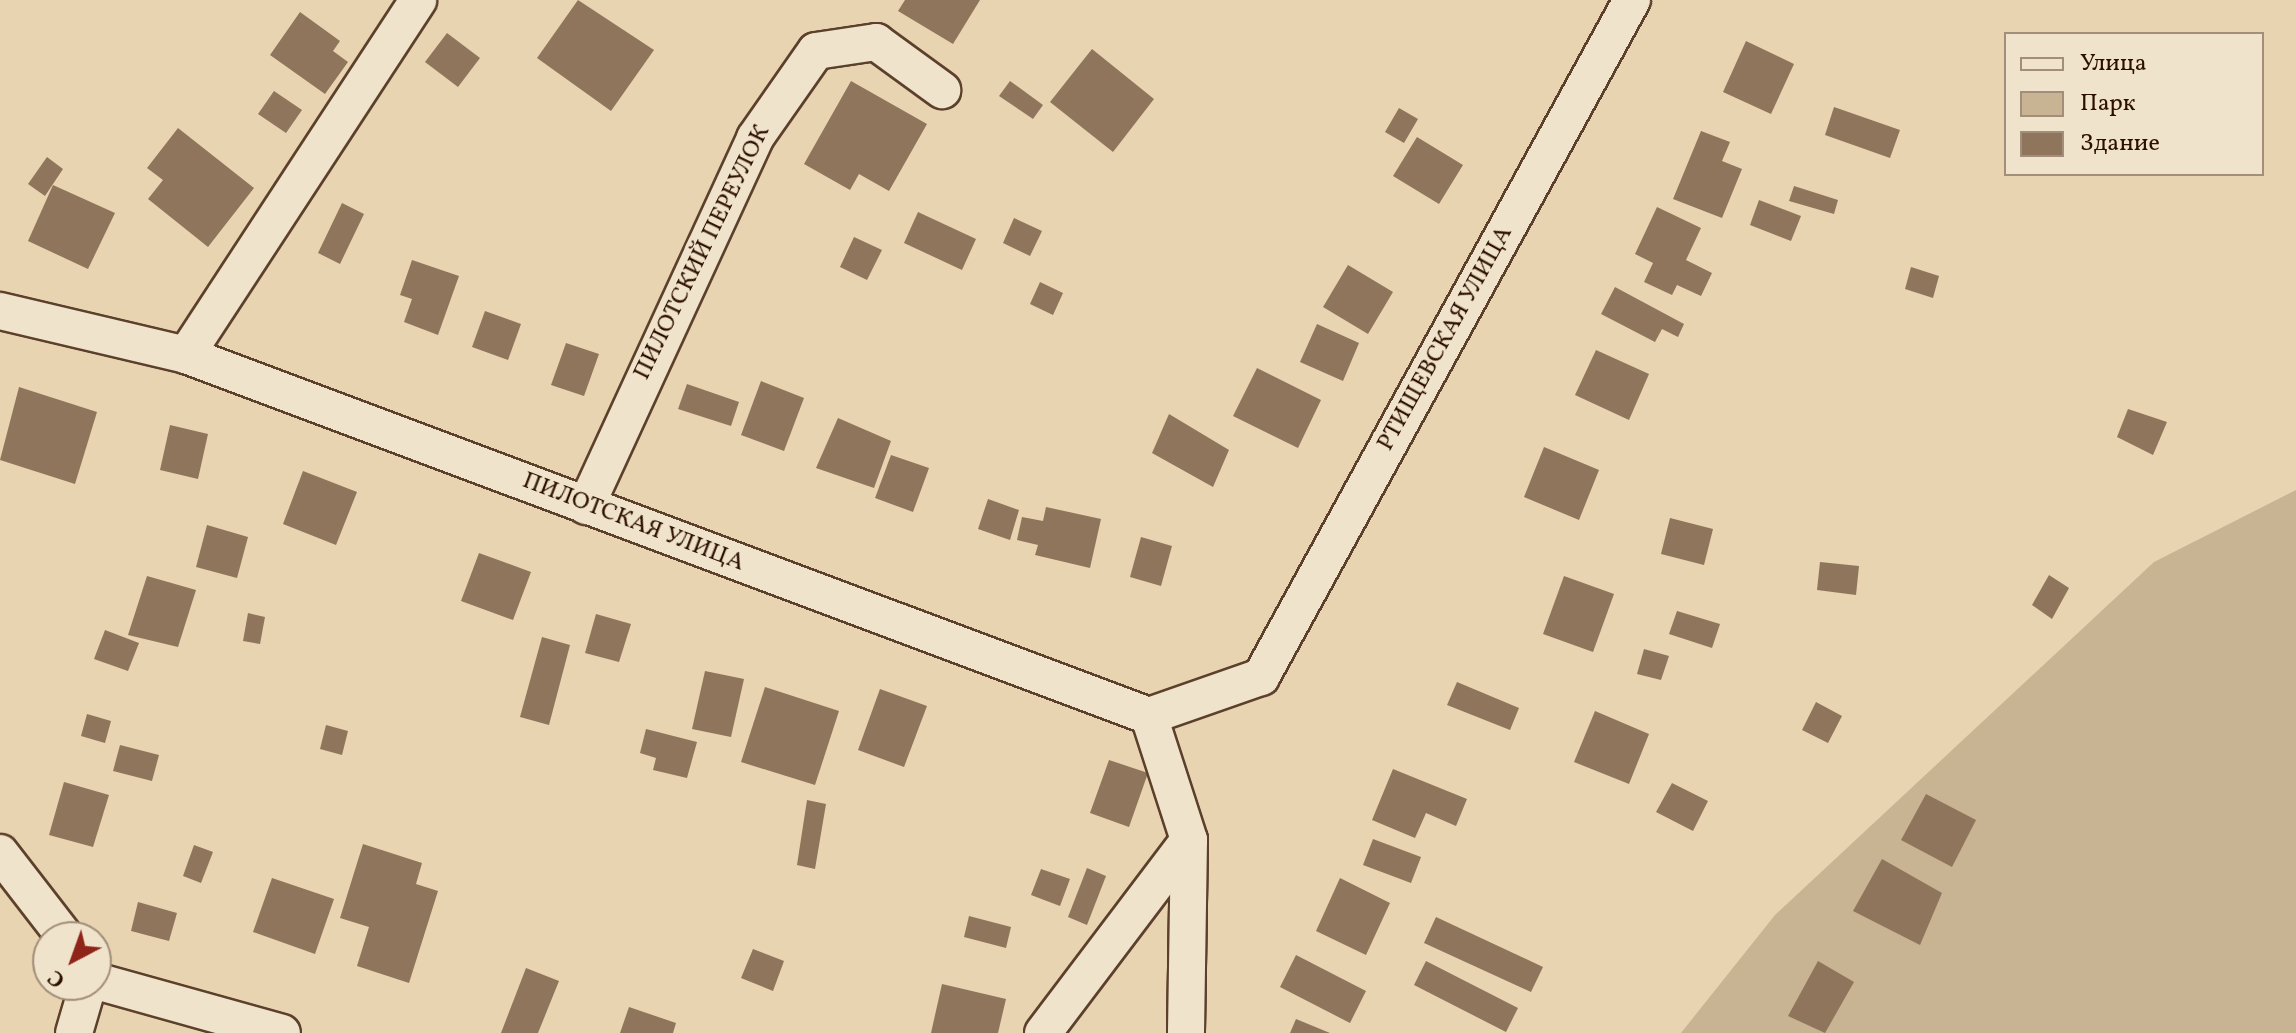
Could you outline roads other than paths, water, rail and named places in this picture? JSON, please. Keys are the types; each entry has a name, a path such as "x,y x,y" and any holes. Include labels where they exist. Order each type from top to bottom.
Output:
{"street":[{"path":"186,355 418,0"},
{"name":"РТИЩЕВСКАЯ УЛИЦА","path":"1149,716 1261,677 1632,0"},
{"name":"ПИЛОТСКИЙ ПЕРЕУЛОК","path":"586,506 755,138 816,51 876,42 942,90"},
{"name":"ПИЛОТСКАЯ УЛИЦА","path":"0,311 186,355 1149,716"},
{"path":"1149,716 1189,840 1186,1033"},
{"path":"1043,1033 1189,840"},
{"path":"0,853 53,921"},
{"path":"112,985 282,1033"},
{"path":"74,1033 83,1001"}]}
